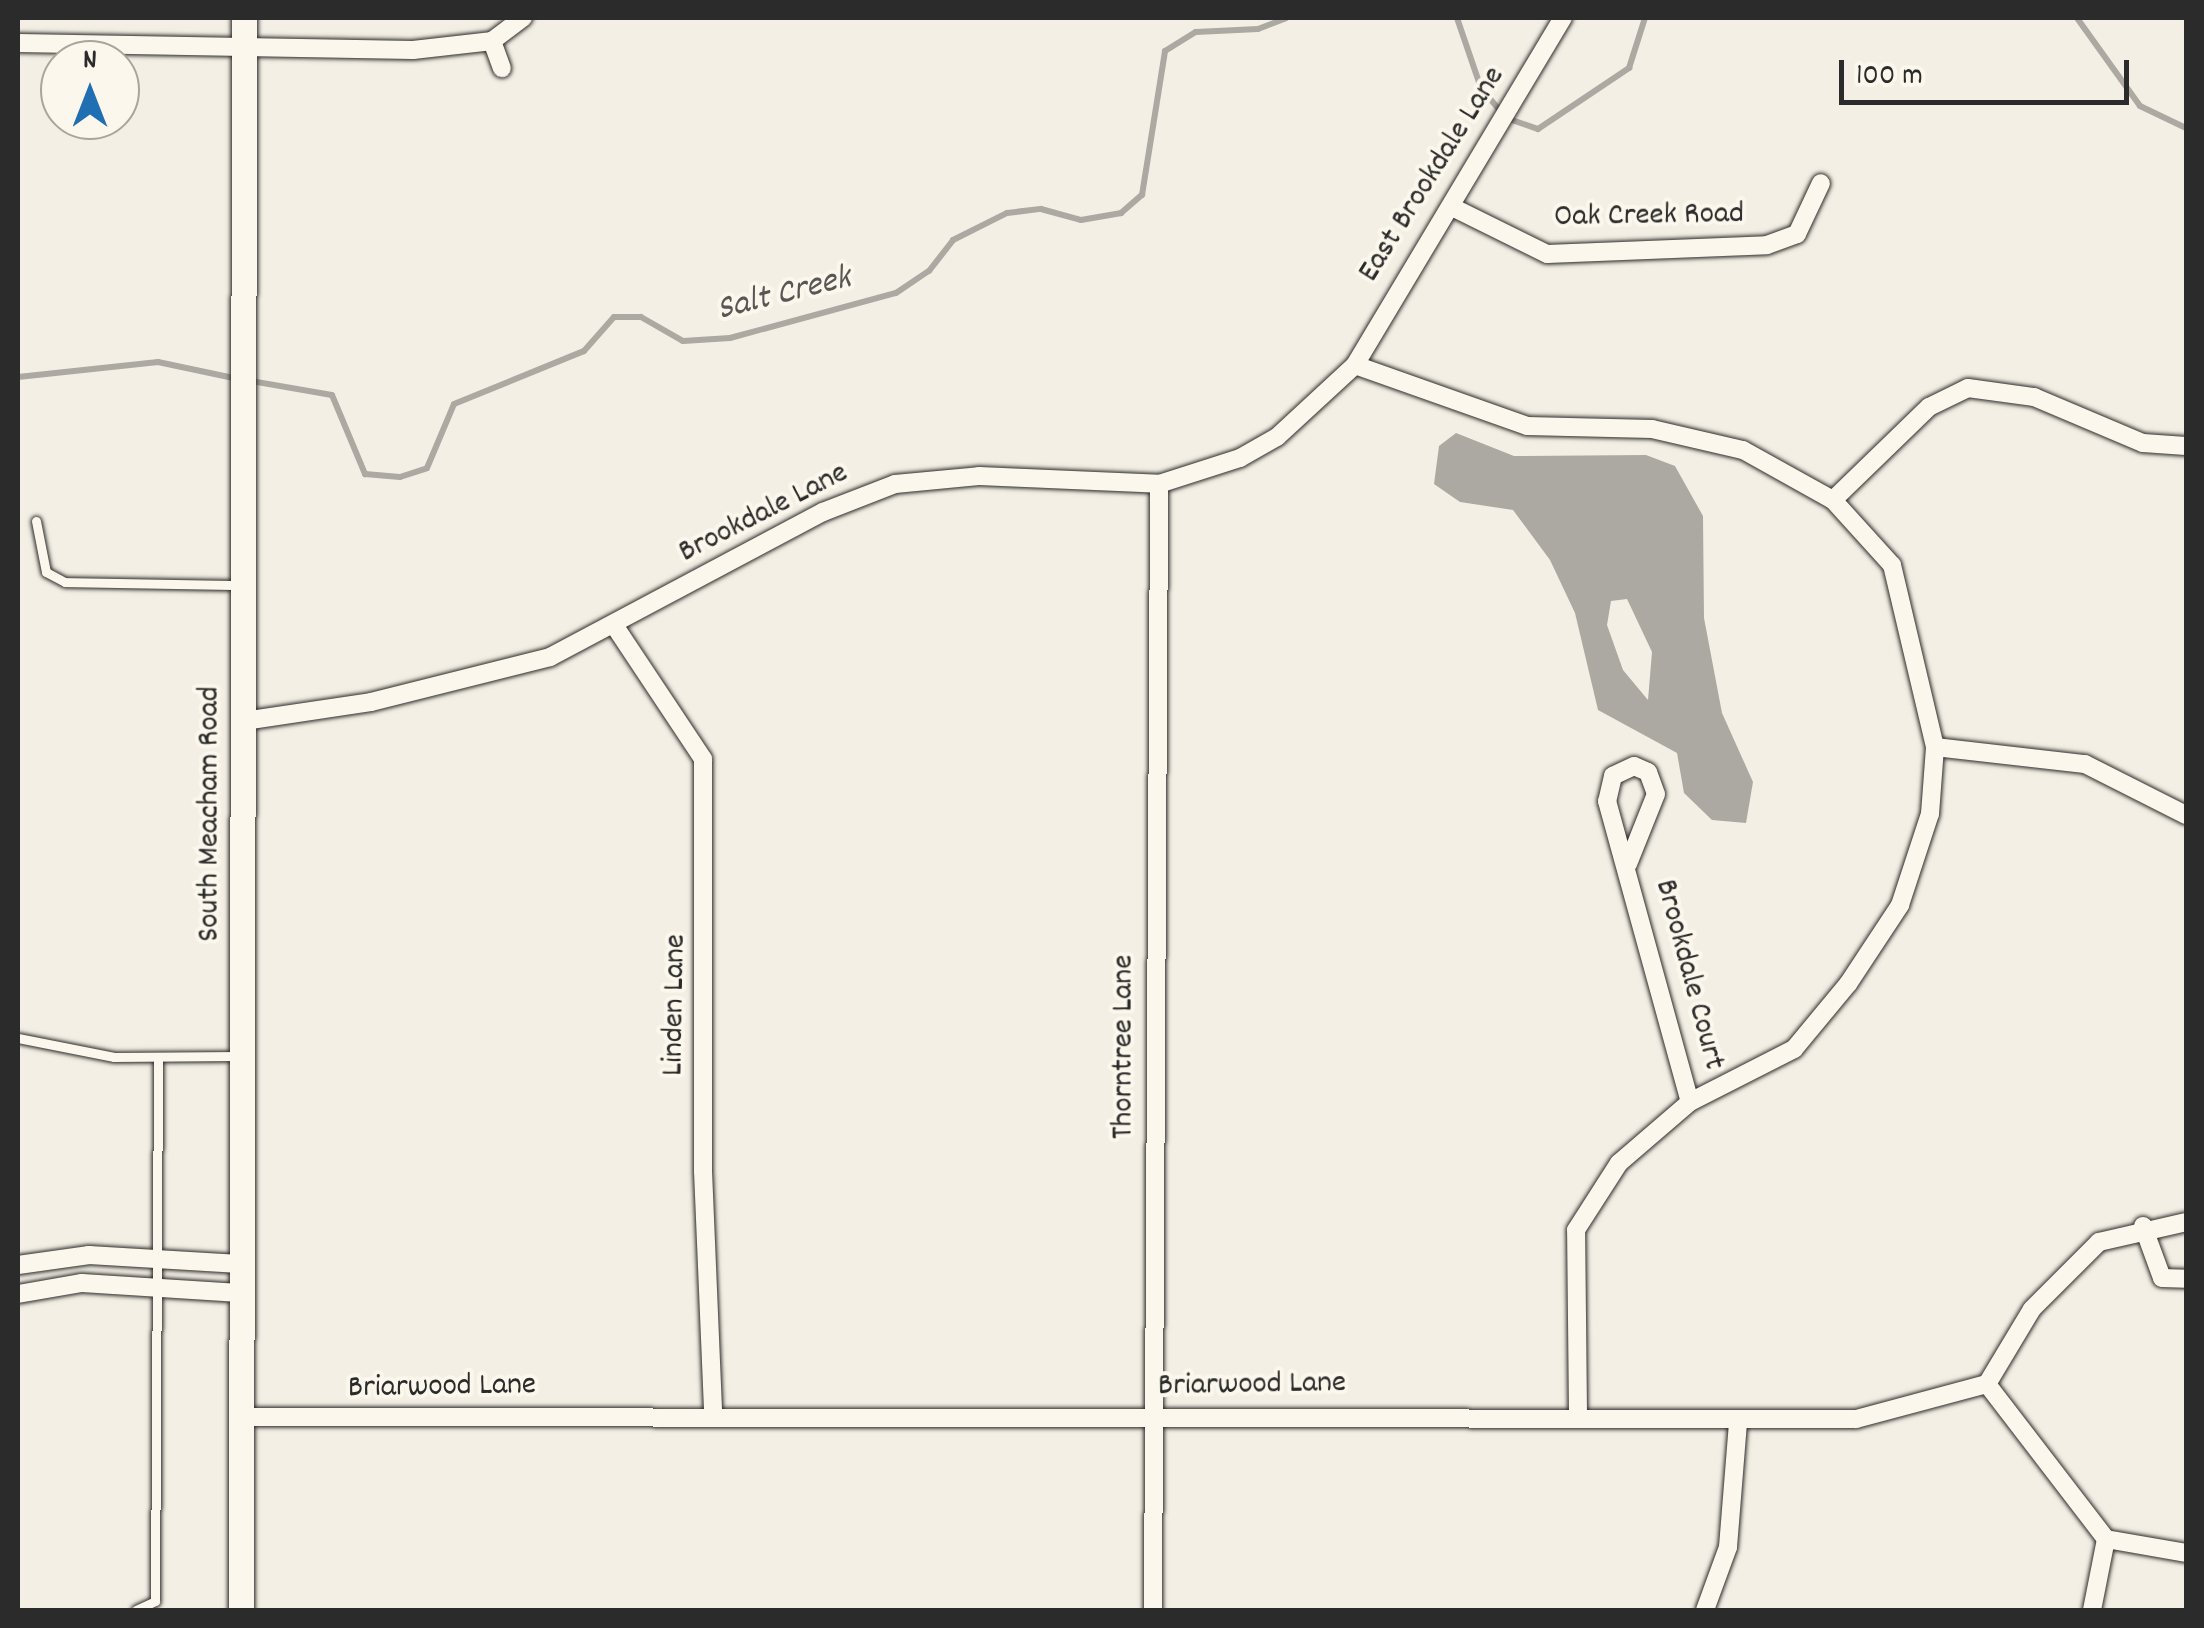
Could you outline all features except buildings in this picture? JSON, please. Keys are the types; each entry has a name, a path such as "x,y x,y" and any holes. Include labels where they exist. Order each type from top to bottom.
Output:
{"main road":[{"name":"South Meacham Road","path":"241,1610 248,272 244,18"}],"street":[{"path":"18,43 46,49 143,41 413,50 492,41 523,18"},
{"name":"East Brookdale Lane","path":"1356,365 1424,240 1452,207 1562,18"},
{"path":"492,41 502,68"},
{"name":"Oak Creek Road","path":"1452,207 1547,254 1767,244 1797,234 1820,183"},
{"path":"1356,365 1527,426 1652,429 1743,450 1833,500 1892,565 1935,747 1930,814 1900,905 1848,984 1794,1048 1690,1102 1619,1162 1576,1230 1578,1413"},
{"name":"Brookdale Lane","path":"244,721 478,677 550,657 823,512 895,484 979,476 1158,484 1240,458 1277,437 1356,365"},
{"path":"1833,500 1929,406 1968,388 2034,397 2143,443 2186,446"},
{"name":"Thorntree Lane","path":"1153,1610 1158,484"},
{"name":"Linden Lane","path":"614,625 704,759 703,1170 713,1413"},
{"path":"1935,747 2085,764 2186,816"},
{"name":"Brookdale Court","path":"1628,864 1656,794 1648,772 1634,766 1619,770 1606,792 1690,1102"},
{"path":"2186,1222 2142,1226 2099,1242 2032,1309 1987,1384 2106,1538 2186,1553"},
{"path":"2142,1226 2162,1278 2186,1279"},
{"path":"18,1266 89,1255 240,1264"},
{"path":"18,1294 82,1283 240,1293"},
{"name":"Briarwood Lane","path":"240,1417 1578,1413 1738,1423 1856,1419 1987,1384"},
{"path":"1705,1610 1728,1547 1738,1423"},
{"path":"2092,1610 2106,1538"}],"lane":[{"path":"36,521 46,572 65,582 245,584"},
{"path":"18,1038 158,1060 242,1056"},
{"path":"136,1610 154,1601 158,1060"}],"shaded area":[{"path":"1456,433 1514,456 1646,455 1675,466 1703,516 1704,618 1722,713 1753,782 1746,823 1712,820 1684,793 1677,753 1598,710 1575,613 1550,560 1513,510 1460,502 1434,484 1439,446","holes":["1627,599 1652,652 1648,700 1623,670 1607,625 1611,601"]}],"waterway":[{"name":"Salt Creek","path":"251,381 332,395 365,474 400,477 427,468 454,404 584,351 614,317 641,317 683,341 730,338 896,293 929,271 953,240 1007,213 1041,209 1081,220 1121,213 1142,195 1165,51 1196,32 1258,29 1286,18"},
{"name":"Salt Creek","path":"1457,18 1481,88 1506,118 1538,129 1629,68 1645,18"},
{"name":"Salt Creek","path":"2077,18 2140,106 2186,128"},
{"name":"Salt Creek","path":"18,377 158,362 238,379"}]}
